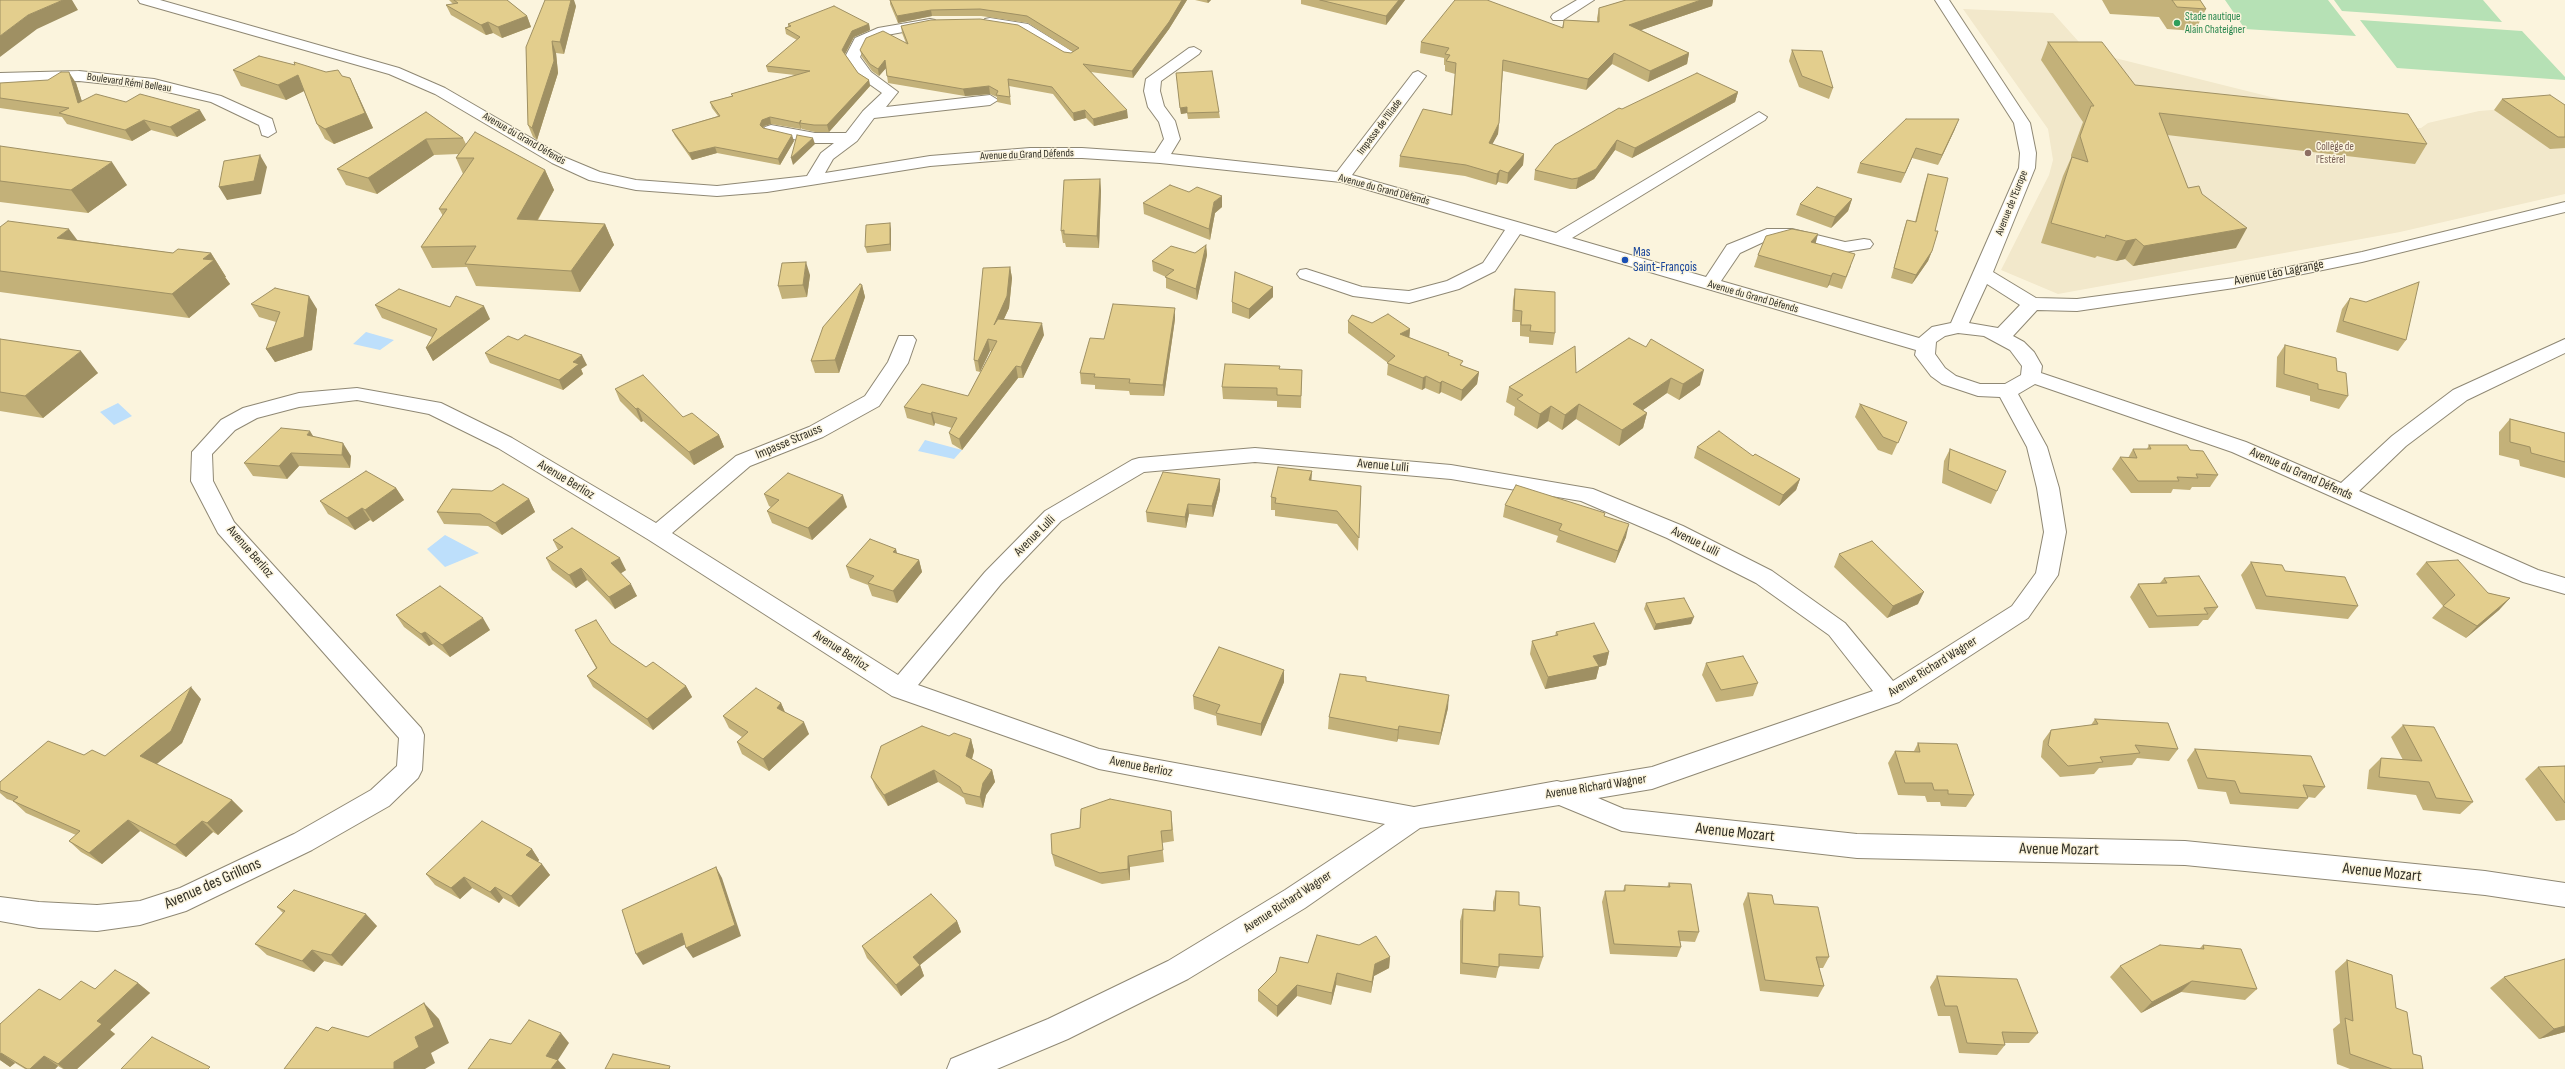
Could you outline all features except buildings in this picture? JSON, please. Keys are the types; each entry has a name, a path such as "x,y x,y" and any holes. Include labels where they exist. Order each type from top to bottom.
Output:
{"street":[{"name":"Avenue du Grand Défends","path":"145,0 394,71 440,91 558,160 595,176 636,185 717,191 812,180 930,161 1030,152 1082,153 1160,158 1342,178 1924,346"},
{"path":"1558,17 1586,0"},
{"name":"Avenue de l'Europe","path":"1942,0 2015,111 2027,138 2027,168 1983,274 1958,327"},
{"path":"974,21 1023,27 1071,55"},
{"path":"812,180 827,156 851,138 868,114 885,100 890,92 866,75 852,57 860,41 883,31 946,22"},
{"path":"1160,158 1172,139 1167,121 1156,107 1152,91 1154,79 1194,51"},
{"name":"Boulevard Rémi Belleau","path":"0,78 79,76 154,84 216,99 266,122 268,132"},
{"name":"Impasse de l'Iliade","path":"1342,178 1418,76"},
{"path":"868,114 990,100"},
{"path":"1557,240 1759,117"},
{"path":"771,130 815,138 851,138"},
{"name":"Avenue Léo Lagrange","path":"2032,304 2077,305 2234,283 2362,257 2565,207"},
{"path":"1306,274 1360,292 1409,296 1453,285 1489,267 1516,227"},
{"path":"1710,285 1733,249 1767,234 1792,234 1845,247 1864,244"},
{"path":"1983,274 2032,304 2006,330 2003,337"},
{"path":"1948,328 1973,328 2003,337 2017,346 2027,356 2032,366 2031,376 2018,388 2007,391 1978,390 1949,380 1929,363 1925,355 1924,346 1932,335 1948,328"},
{"name":"Impasse Strauss","path":"657,534 743,462 816,432 872,401 898,363 906,340"},
{"path":"2344,493 2399,441 2460,395 2565,345"},
{"name":"Avenue du Grand Défends","path":"2031,376 2239,447 2531,576 2565,586"},
{"name":"Avenue Richard Wagner","path":"962,1069 1058,1029 1178,970 1295,899 1414,818 1557,792 1652,778 1890,695 2020,612 2047,575 2055,532 2048,488 2037,447 2007,391"},
{"name":"Avenue Berlioz","path":"303,842 380,798 409,770 412,735 226,527 202,480 202,452 228,425 250,413 298,400 357,394 434,408 505,443 657,534 901,689 1099,759 1414,818"},
{"name":"Avenue Lulli","path":"901,689 993,578 1053,516 1139,465 1255,455 1451,472 1585,494 1675,532 1764,577 1837,629 1890,695"},
{"name":"Avenue Mozart","path":"1557,792 1622,820 1857,846 2185,853 2485,883 2565,895"},
{"name":"Avenue des Grillons","path":"0,909 39,915 97,918 140,913 186,899 303,842"}],"shaded area":[{"name":"Collège de l'Estérel","path":"1963,9 2053,13 2087,51 2355,118 2408,128 2421,128 2428,123 2479,111 2544,106 2565,111 2565,194 2400,232 2058,294 2001,270 2049,175 2053,160 2048,129"}],"green space":[{"path":"2225,0 2328,0 2356,36 2245,29"},
{"path":"2334,0 2483,0 2502,22 2342,11"},
{"path":"2360,20 2522,31 2565,77 2565,80 2397,68"}],"water":[{"path":"366,332 394,340 380,350 353,344"},
{"path":"118,403 132,416 114,425 100,412"},
{"path":"925,440 962,450 954,459 918,451"},
{"path":"445,535 479,553 445,567 427,549"}],"place":[{"name":"Stade nautique Alain Chateigner","path":"2177,23"},
{"name":"Collège de l'Estérel","path":"2308,153"},
{"name":"Mas Saint-François","path":"1625,260"}]}
